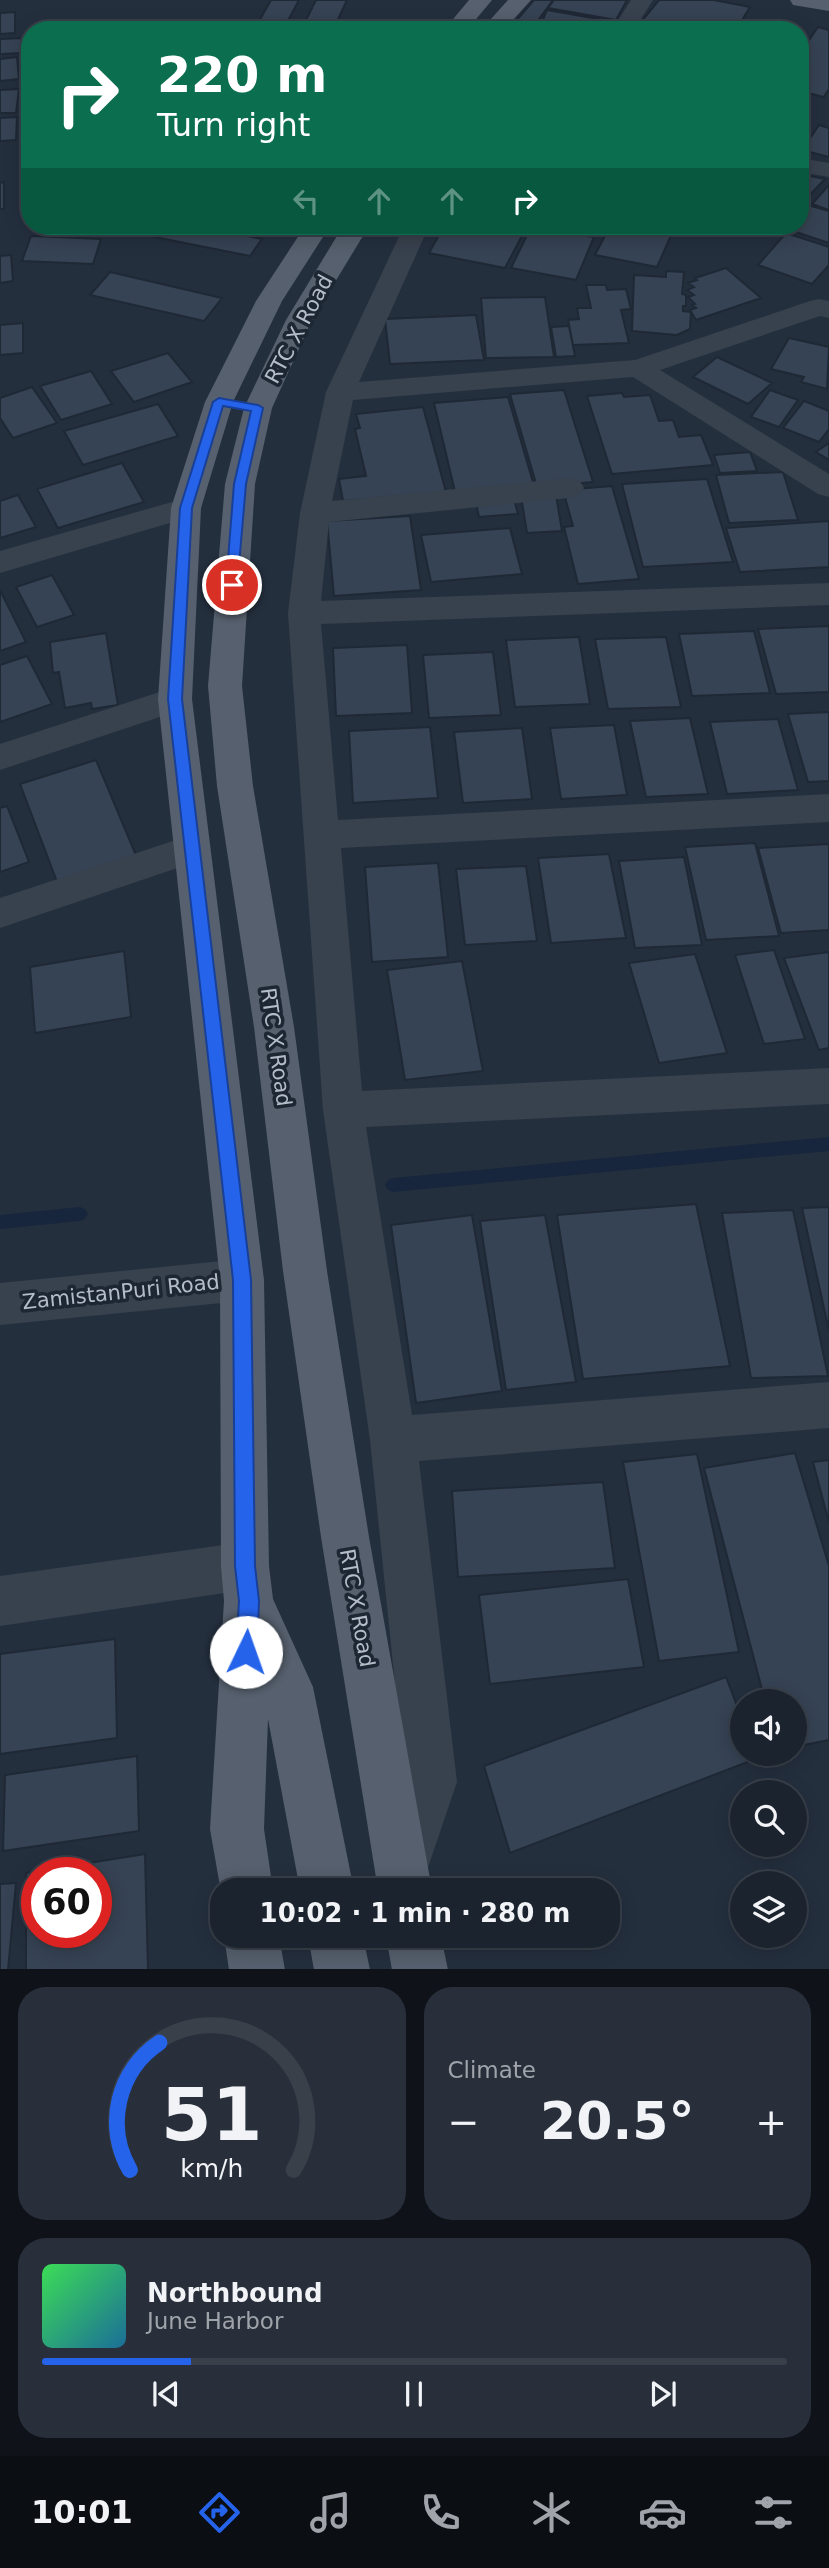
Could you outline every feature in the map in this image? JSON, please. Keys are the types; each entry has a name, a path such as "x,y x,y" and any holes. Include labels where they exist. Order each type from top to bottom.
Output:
{"main road":[{"path":"463,21 481,0"},
{"path":"500,21 520,0"},
{"path":"801,0 829,5"},
{"name":"RTC X Road","path":"244,1878 237,1829 247,1583 242,1280 175,699 186,508 219,402 269,301 311,235"},
{"name":"RTC X Road","path":"351,235 299,320 258,408 240,484 225,687 235,786 274,1027 305,1271 345,1538 403,1878"},
{"path":"219,402 258,408"},
{"path":"247,1583 288,1687 325,1878"},
{"path":"254,1948 257,1969"},
{"path":"338,1948 342,1969"},
{"path":"417,1948 421,1969"}],"street":[{"path":"629,21 642,0"},
{"path":"809,167 829,170"},
{"path":"404,1878 431,1782 393,1440 344,1110 304,613 315,513 340,393 412,235"},
{"path":"340,393 638,368 825,304"},
{"path":"638,368 829,487"},
{"path":"315,513 569,488"},
{"path":"0,562 186,508"},
{"path":"304,613 829,594"},
{"path":"0,757 175,699"},
{"path":"320,835 829,808"},
{"path":"0,914 191,849"},
{"path":"344,1110 829,1086"},
{"name":"ZamistanPuri Road","path":"0,1304 242,1280"},
{"path":"393,1440 829,1405"},
{"path":"0,1601 247,1583"}],"building":[{"path":"271,0 299,0 288,21 259,21"},
{"path":"316,0 347,0 337,21 306,21"},
{"path":"534,0 553,0 538,21 516,21"},
{"path":"554,0 627,0 616,20 548,8"},
{"path":"659,0 714,0 750,7 741,21 642,21"},
{"path":"547,10 598,19 597,21 542,21"},
{"path":"15,12 15,33 0,34 0,13"},
{"path":"818,27 829,30 829,89 824,97 809,93 809,40"},
{"path":"21,38 21,53 0,54 0,39"},
{"path":"17,57 19,79 0,81 0,59"},
{"path":"19,89 16,113 0,113 0,90"},
{"path":"17,117 16,140 0,141 0,118"},
{"path":"819,125 829,128 829,157 809,152 809,140"},
{"path":"809,176 825,179 809,196"},
{"path":"4,182 4,209 0,209 0,183"},
{"path":"829,185 829,210 812,204"},
{"path":"809,205 829,211 829,243 805,235 809,235"},
{"path":"145,235 241,235 262,239 250,256"},
{"path":"439,235 522,235 505,268 429,253"},
{"path":"527,235 594,237 576,280 511,268"},
{"path":"605,235 671,235 657,267 595,255"},
{"path":"784,235 829,247 829,265 812,284 758,265"},
{"path":"31,236 101,239 93,264 22,261"},
{"path":"11,255 13,281 0,283 0,256"},
{"path":"726,268 761,298 696,320 690,310 696,308 692,305 695,304 688,297 694,295 687,290 694,287 688,283"},
{"path":"666,271 684,272 682,294 686,295 686,306 683,306 683,311 691,312 690,329 677,335 632,331 634,275 666,277"},
{"path":"110,272 222,298 204,321 90,295"},
{"path":"586,285 606,285 607,290 626,289 631,309 621,310 629,343 573,345 568,320 579,319 577,308 591,308"},
{"path":"545,297 554,357 486,358 481,298"},
{"path":"476,315 484,360 390,364 385,319"},
{"path":"23,323 23,353 0,355 0,325"},
{"path":"569,326 575,356 556,357 551,327"},
{"path":"789,338 829,347 827,389 801,382 804,377 771,369"},
{"path":"168,353 192,382 134,402 111,371"},
{"path":"717,357 772,383 748,404 693,377"},
{"path":"91,371 112,404 61,420 40,386"},
{"path":"32,387 57,423 13,438 0,418 0,398"},
{"path":"564,390 593,482 537,487 510,394"},
{"path":"770,390 798,400 779,427 751,417"},
{"path":"622,393 624,397 650,395 659,421 673,420 679,437 701,435 713,465 612,474 587,396"},
{"path":"508,397 535,489 456,496 434,403"},
{"path":"804,401 829,411 829,429 819,442 783,428"},
{"path":"158,404 178,436 83,465 64,431"},
{"path":"423,407 446,492 343,501 339,479 366,476 355,429 360,428 356,414"},
{"path":"829,443 829,460 816,452"},
{"path":"750,452 757,471 720,473 714,455"},
{"path":"122,463 144,502 58,528 37,489"},
{"path":"783,472 798,520 729,523 716,475"},
{"path":"707,479 733,562 643,567 622,484"},
{"path":"612,486 639,579 578,584 564,527 573,526 563,490"},
{"path":"18,495 36,527 0,538 0,501"},
{"path":"556,495 562,531 527,533 521,496"},
{"path":"514,499 518,514 479,517 476,502"},
{"path":"410,516 421,590 334,596 327,521"},
{"path":"829,521 829,567 740,572 726,528"},
{"path":"510,528 522,574 431,582 421,535"},
{"path":"52,575 74,615 37,627 16,587"},
{"path":"0,590 26,642 0,651"},
{"path":"829,626 829,692 776,694 758,629"},
{"path":"754,631 770,693 692,696 679,634"},
{"path":"106,633 118,705 92,709 91,703 65,708 59,672 53,673 50,642"},
{"path":"579,637 590,704 515,707 506,640"},
{"path":"666,637 681,707 608,709 595,639"},
{"path":"407,645 412,713 336,716 333,648"},
{"path":"493,652 501,715 429,718 423,655"},
{"path":"27,656 52,704 0,722 0,665"},
{"path":"829,712 829,781 808,782 788,714"},
{"path":"690,718 708,794 646,797 630,721"},
{"path":"778,719 798,790 727,794 710,722"},
{"path":"614,725 627,795 561,799 550,728"},
{"path":"430,727 438,798 353,803 349,731"},
{"path":"522,728 532,799 463,803 454,732"},
{"path":"96,760 138,860 59,887 20,784"},
{"path":"7,806 29,862 0,872 0,808"},
{"path":"755,843 779,936 706,940 685,847"},
{"path":"829,844 829,930 781,933 758,848"},
{"path":"609,854 626,938 551,943 538,858"},
{"path":"684,857 702,945 635,948 619,861"},
{"path":"438,863 448,957 372,962 365,867"},
{"path":"526,866 537,941 465,945 456,869"},
{"path":"774,950 805,1039 764,1044 735,955"},
{"path":"124,951 131,1017 35,1033 30,967"},
{"path":"829,952 829,1048 819,1050 784,958"},
{"path":"695,954 727,1053 659,1063 629,963"},
{"path":"462,961 483,1071 405,1080 387,970"},
{"path":"696,1204 730,1366 583,1379 557,1215"},
{"path":"829,1207 829,1331 802,1208"},
{"path":"793,1210 828,1376 751,1378 722,1213"},
{"path":"472,1215 502,1391 416,1403 391,1225"},
{"path":"545,1215 576,1382 506,1390 480,1221"},
{"path":"795,1453 829,1566 829,1740 807,1744 807,1689 762,1689 704,1468"},
{"path":"697,1454 739,1652 659,1661 623,1462"},
{"path":"829,1460 829,1523 813,1462"},
{"path":"603,1482 615,1568 458,1577 452,1491"},
{"path":"628,1579 644,1667 490,1684 479,1595"},
{"path":"115,1639 117,1738 0,1754 0,1654"},
{"path":"726,1677 731,1689 730,1766 737,1766 510,1853 484,1766"},
{"path":"137,1756 139,1831 3,1851 5,1775"},
{"path":"145,1854 148,1969 26,1969 26,1948 112,1948 112,1859"},
{"path":"16,1883 8,1969 0,1969 0,1884"}],"waterway":[{"path":"393,1185 829,1144"},
{"path":"0,1222 80,1214"}],"route":[{"path":"232,585 240,484 258,408 219,402 186,508 175,699 242,1280 245,1566 249,1601 246,1652"}]}
